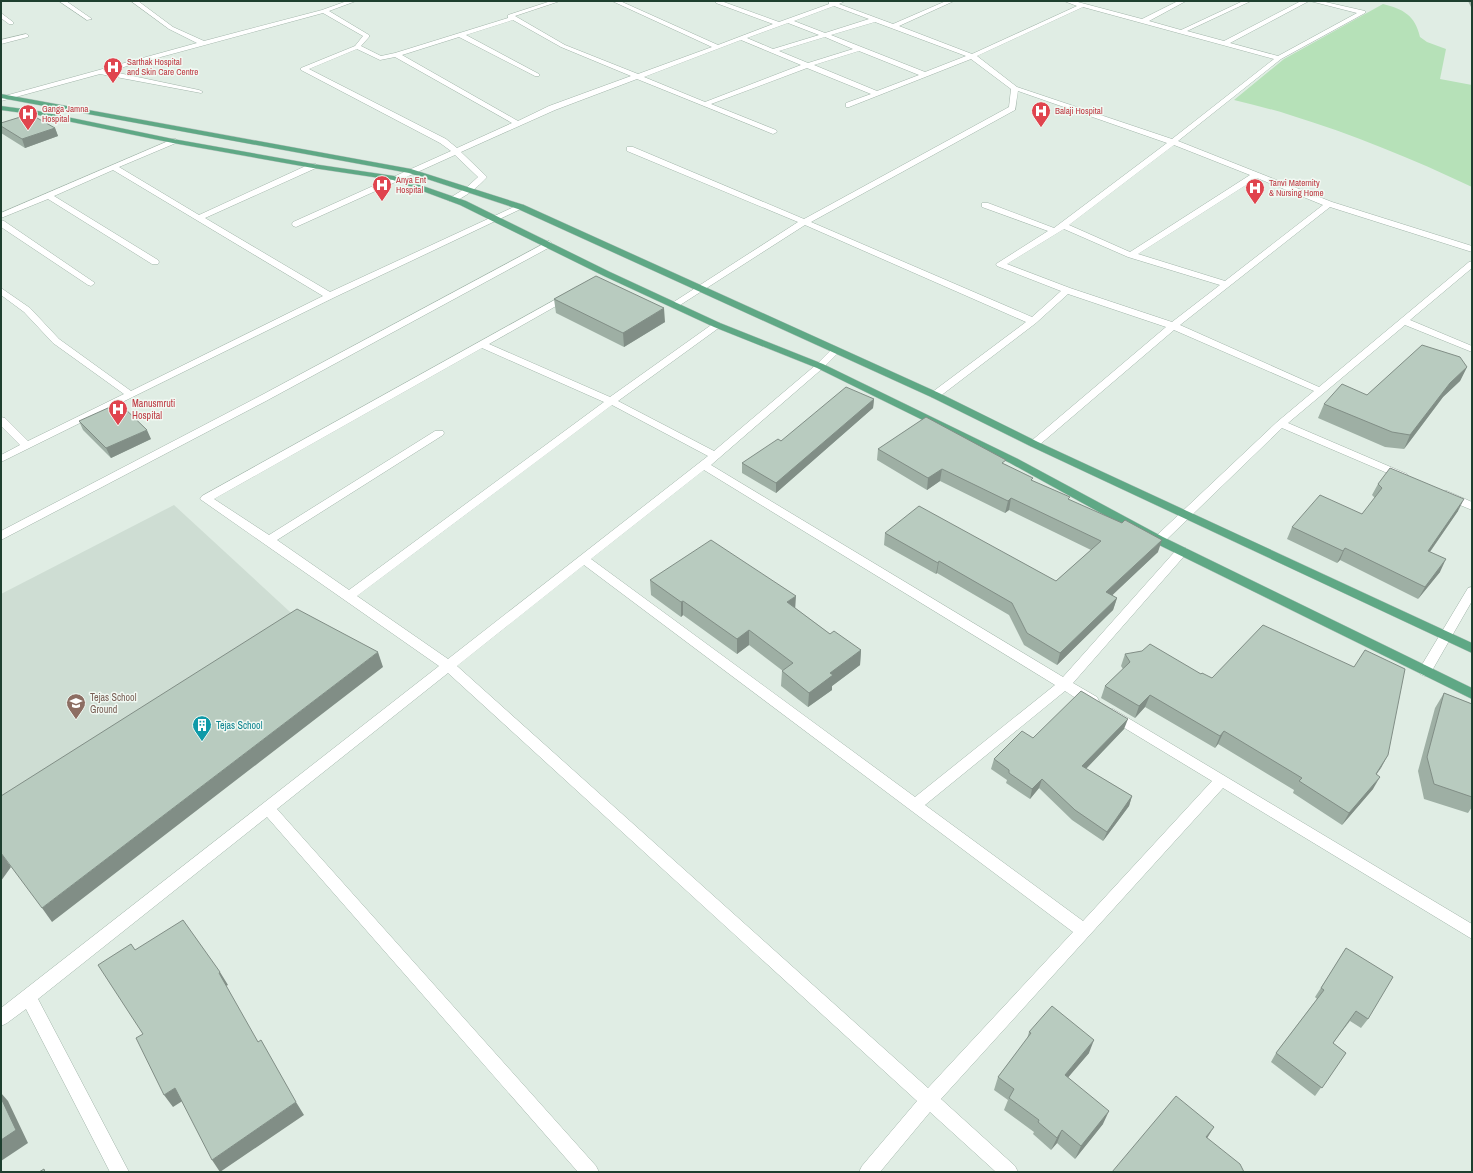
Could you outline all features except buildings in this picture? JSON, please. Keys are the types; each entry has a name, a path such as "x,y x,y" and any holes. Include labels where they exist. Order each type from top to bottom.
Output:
{"main road":[{"path":"3,98 411,171 521,207 935,395 1034,444 1472,648"},
{"path":"1,108 38,113 173,141 313,166 394,178 452,199 495,218 607,274 717,325 820,366 1014,461 1160,540 1472,694"}],"street":[{"path":"134,1 171,28 203,43"},
{"path":"3,98 324,11 354,1"},
{"path":"557,1 510,16 563,46 773,132"},
{"path":"615,1 718,47"},
{"path":"825,1 972,56 1014,88 1173,142 1329,204 1472,249"},
{"path":"296,224 394,178 552,108 842,1"},
{"path":"892,27 951,1"},
{"path":"1066,1 1183,31 1279,58"},
{"path":"849,105 972,56 1100,1"},
{"path":"1144,21 1184,1"},
{"path":"1183,31 1248,1"},
{"path":"1225,43 1306,1"},
{"path":"1313,1 1363,12 1279,58 1173,142 1063,226 1000,264 1066,290 1173,326 1321,391"},
{"path":"718,2 779,24"},
{"path":"68,3 89,19"},
{"path":"324,11 367,36 357,47 303,69 443,141 456,151 483,177 469,190 452,199"},
{"path":"1,15 11,23 1,25"},
{"path":"357,47 380,58 396,55 514,18"},
{"path":"773,51 874,20"},
{"path":"789,21 924,74"},
{"path":"460,35 537,74"},
{"path":"1,42 26,36"},
{"path":"741,38 878,94"},
{"path":"705,104 808,65 859,49"},
{"path":"396,55 517,123"},
{"path":"100,71 199,92"},
{"path":"674,305 804,222 1012,108 1014,88"},
{"path":"23,118 38,113"},
{"path":"1,216 115,168 173,141"},
{"path":"630,149 804,222 1032,321"},
{"path":"199,218 313,166"},
{"path":"115,168 330,296"},
{"path":"1131,255 1256,175"},
{"path":"49,196 156,262"},
{"path":"1034,444 1173,326 1329,204"},
{"path":"985,205 1055,230"},
{"path":"1,459 330,296 521,207"},
{"path":"1,222 91,283"},
{"path":"1063,226 1131,255 1226,284"},
{"path":"1,536 255,403 549,244"},
{"path":"1160,540 1281,424 1472,264"},
{"path":"593,282 607,274"},
{"path":"579,289 206,499 269,540 448,666 1009,1172"},
{"path":"1,290 27,310 56,341 131,395"},
{"path":"935,395 1032,321 1066,290"},
{"path":"1404,321 1472,349"},
{"path":"348,597 611,401 717,325"},
{"path":"482,344 611,401 715,456"},
{"path":"1,1018 715,456 820,366 836,350"},
{"path":"1,420 27,446"},
{"path":"1281,424 1413,481"},
{"path":"269,540 439,433"},
{"path":"703,465 1472,932"},
{"path":"1435,490 1472,506"},
{"path":"915,805 1065,684 1182,551"},
{"path":"583,559 1084,931"},
{"path":"1425,671 1472,591"},
{"path":"868,1172 929,1100 1222,780"},
{"path":"268,808 590,1172"},
{"path":"28,997 120,1172"}],"shaded area":[{"name":"Tejas School Ground","path":"174,505 302,623 1,817 1,594"}],"green space":[{"path":"1383,4 1397,8 1407,14 1415,23 1420,37 1427,42 1446,49 1440,79 1472,85 1472,187 1405,157 1336,130 1283,113 1234,100 1284,59"}],"place":[{"name":"Sarthak Hospital and Skin Care Centre","path":"113,84"},
{"name":"Balaji Hospital","path":"1041,128"},
{"name":"Ganga Jamna Hospital","path":"28,131"},
{"name":"Anya Ent Hospital","path":"382,202"},
{"name":"Tanvi Maternity & Nursing Home","path":"1255,205"},
{"name":"Manusmruti Hospital","path":"118,426"},
{"name":"Tejas School Ground","path":"76,720"},
{"name":"Tejas School","path":"202,742"}]}
